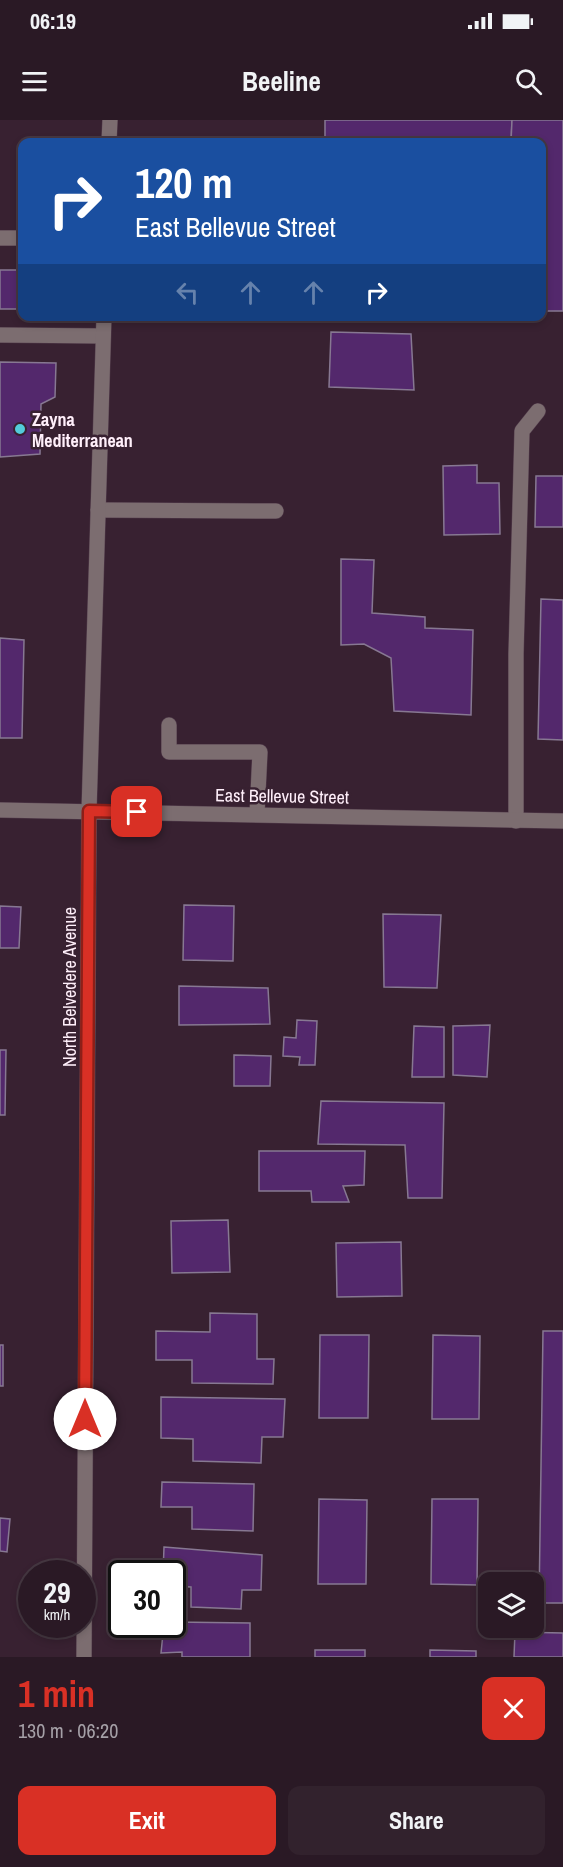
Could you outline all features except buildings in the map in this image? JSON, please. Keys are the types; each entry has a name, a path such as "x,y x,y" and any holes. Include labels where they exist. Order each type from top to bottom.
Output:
{"street":[{"path":"109,138 110,120"},
{"path":"0,238 18,238"},
{"name":"North Belvedere Avenue","path":"84,1657 89,811 104,321"},
{"path":"0,335 103,336"},
{"path":"516,820 516,654 522,431 538,411"},
{"path":"98,510 276,511"},
{"path":"169,725 169,752 260,752 257,814"},
{"name":"East Bellevue Street","path":"0,810 563,822"}],"place":[{"name":"Zayna Mediterranean","path":"20,429"}],"route":[{"path":"85,1419 89,811 137,812"}]}
